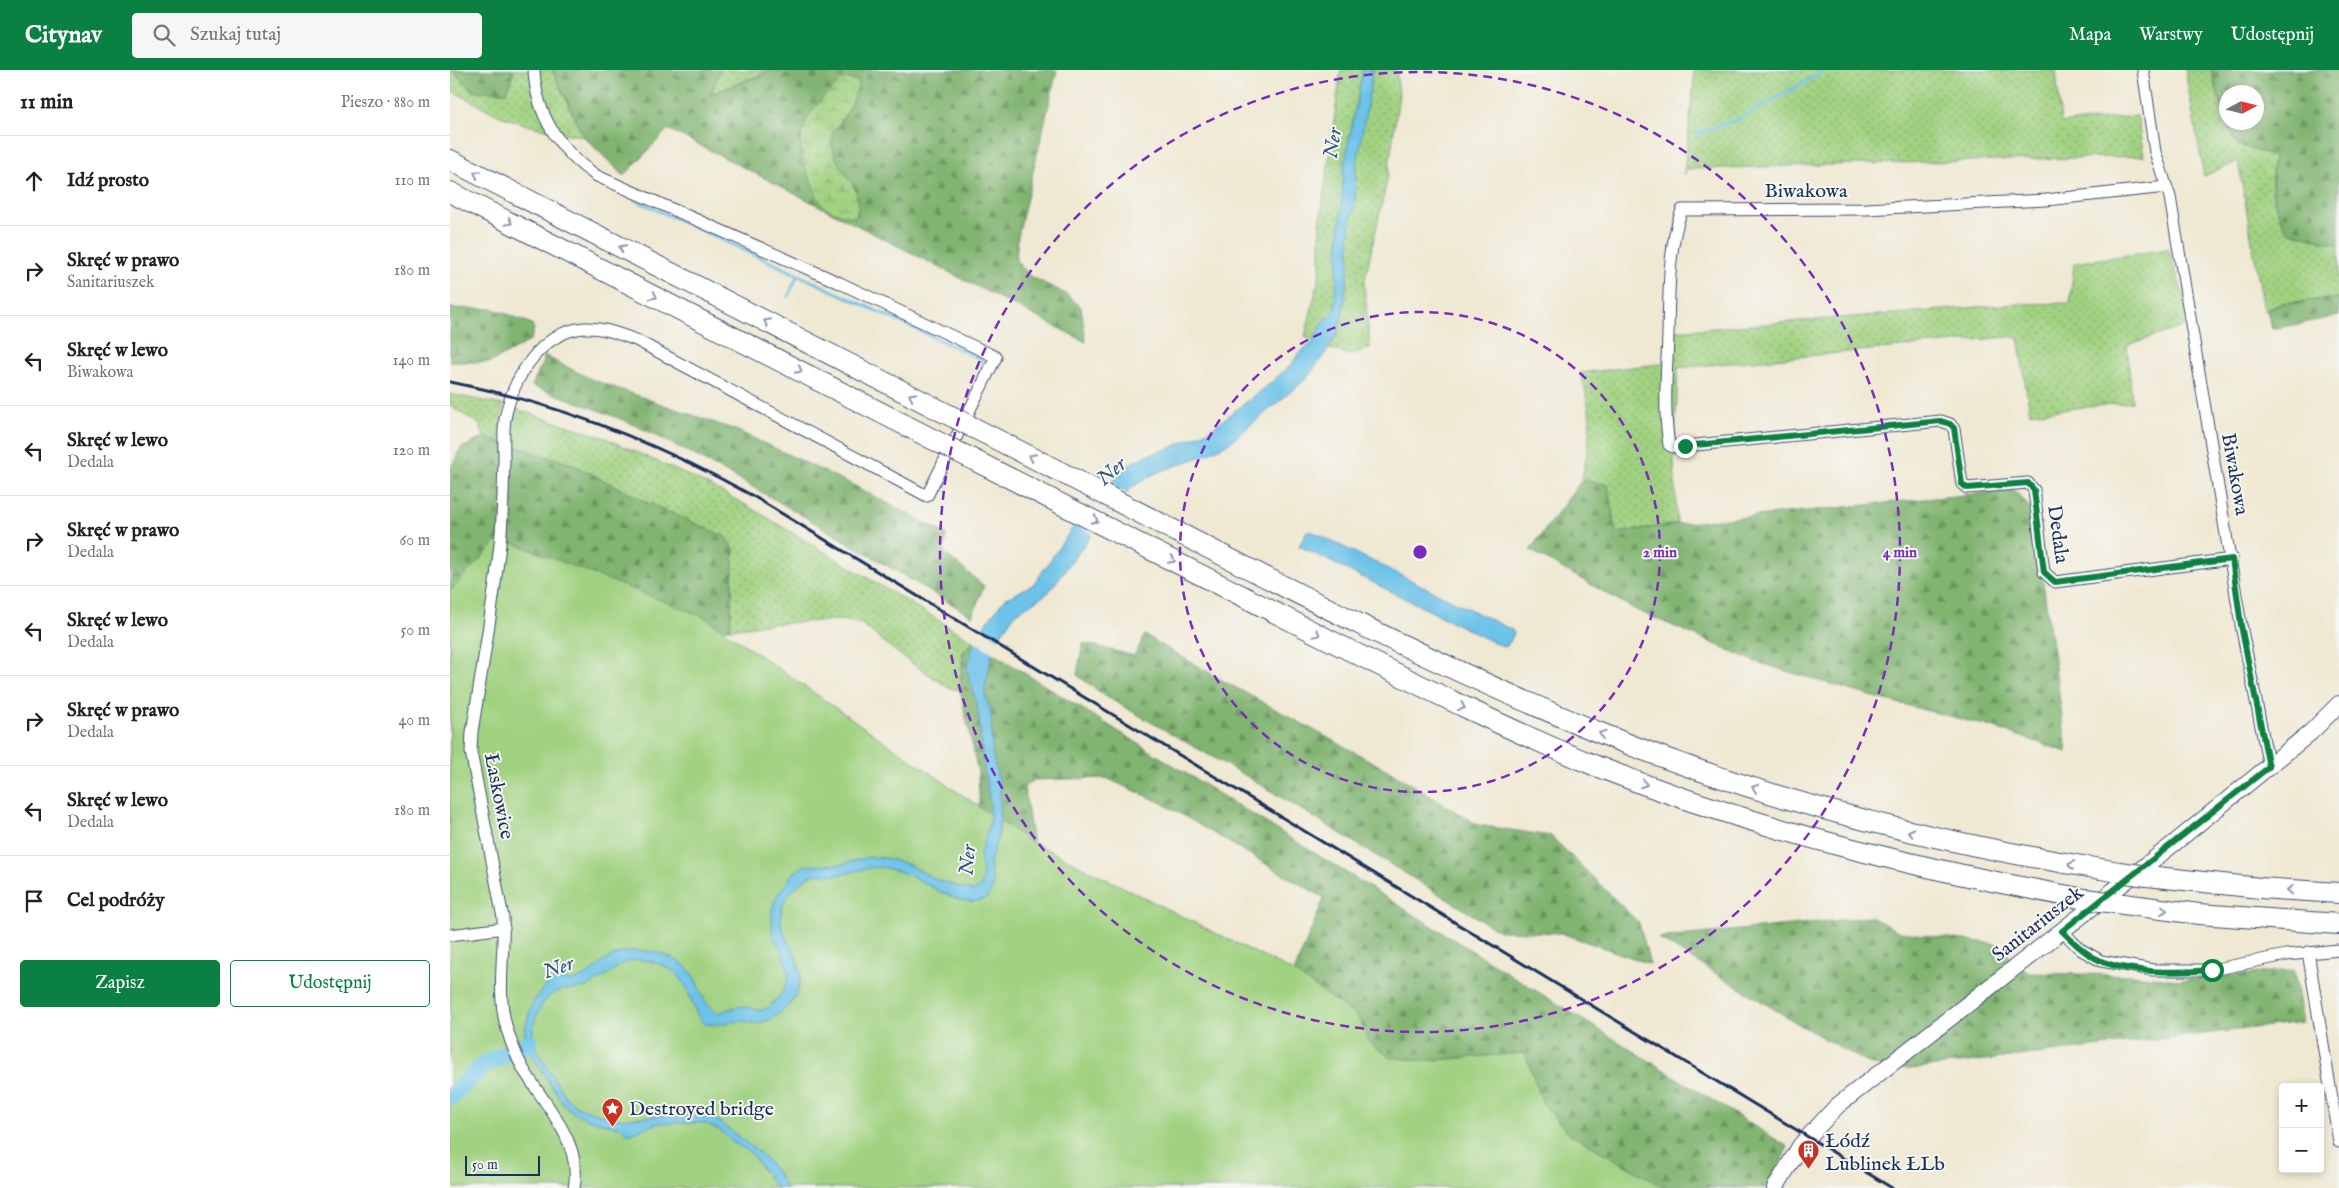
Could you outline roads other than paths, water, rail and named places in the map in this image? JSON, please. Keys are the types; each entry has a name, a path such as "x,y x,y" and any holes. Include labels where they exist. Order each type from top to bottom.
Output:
{"highway":[{"path":"450,160 1308,598 1501,690 1608,736 1717,776 1850,818 1990,850 2147,876 2260,888 2339,893"},
{"path":"450,192 1462,707 1604,768 1684,798 1836,845 1978,880 2085,899 2199,914 2339,924"}],"street":[{"name":"Łaskowice","path":"534,70 535,90 545,119 569,154 597,176 840,283 996,356 927,496 636,340 608,330 585,328 570,331 539,349 523,371 511,396 504,424 503,517 494,601 472,732 471,752 504,928 503,1001 509,1034 520,1062 572,1150 576,1172 574,1188"},
{"name":"Biwakowa","path":"2143,70 2155,152 2170,196 2232,559 2241,625 2269,767"},
{"name":"Biwakowa","path":"1669,444 1665,418 1669,294 1676,225 1682,210 1866,209 2046,200 2166,187"},
{"name":"Dedala","path":"1669,444 1673,447 1685,446 1941,421 1950,424 1954,428 1962,484 1967,488 2028,483 2034,490 2044,572 2049,579 2055,582 2232,559"},
{"name":"Sanitariuszek","path":"1775,1188 1801,1145 1833,1108 2062,931 2269,767 2317,727 2339,704"},
{"path":"450,935 504,928"},
{"path":"2062,931 2080,949 2101,961 2145,969 2212,970 2308,952 2339,950"},
{"path":"2308,952 2339,1142"}],"water":[{"path":"1363,70 1373,70 1356,169 1355,205 1350,223 1349,266 1338,332 1327,351 1306,379 1229,443 1205,455 1156,473 1132,487 1096,529 1048,593 1016,613 999,637 992,655 985,686 985,695 991,712 992,751 1000,789 999,833 990,862 993,888 987,898 978,901 959,900 911,876 879,867 836,875 816,874 808,877 788,896 781,911 782,927 798,963 800,983 797,992 786,1008 770,1020 760,1023 736,1021 714,1025 704,1024 694,1008 685,985 674,972 651,961 640,960 623,964 588,986 554,993 540,1008 534,1023 533,1044 567,1099 577,1106 599,1114 624,1119 665,1115 714,1118 760,1153 777,1172 786,1188 776,1188 750,1152 732,1142 720,1130 704,1123 658,1123 628,1134 623,1128 590,1120 573,1112 564,1105 531,1054 524,1049 517,1052 514,1044 524,1038 527,1020 535,998 554,980 570,981 577,979 588,974 605,960 618,954 648,951 668,956 685,966 694,977 711,1009 717,1013 739,1006 761,1010 768,1008 783,992 788,980 788,971 782,951 772,934 772,911 775,899 793,873 804,866 842,864 869,857 886,858 910,865 937,880 973,891 981,886 983,879 980,855 990,821 990,804 983,762 978,710 967,669 972,649 987,621 1005,599 1034,584 1073,527 1126,466 1144,456 1168,449 1210,430 1291,365 1299,353 1312,343 1323,323 1334,311 1344,165"},
{"path":"1307,531 1311,531 1512,630 1514,633 1507,646 1503,647 1299,546"}],"waterway":[{"path":"1695,134 1739,119 1826,70"},
{"path":"635,200 981,359 983,367 978,378"},
{"path":"788,297 798,275"},
{"path":"450,1097 485,1064 529,1043"}],"railway":[{"path":"450,382 530,401 606,427 681,459 753,496 1892,1188"}],"place":[{"name":"Destroyed bridge","path":"613,1127"},
{"name":"Łódź Lublinek ŁLb","path":"1809,1170"}],"water label":[{"name":"Ner","path":"1332,143"},
{"name":"Ner","path":"1111,471"},
{"name":"Ner","path":"967,860"},
{"name":"Ner","path":"558,967"}]}
